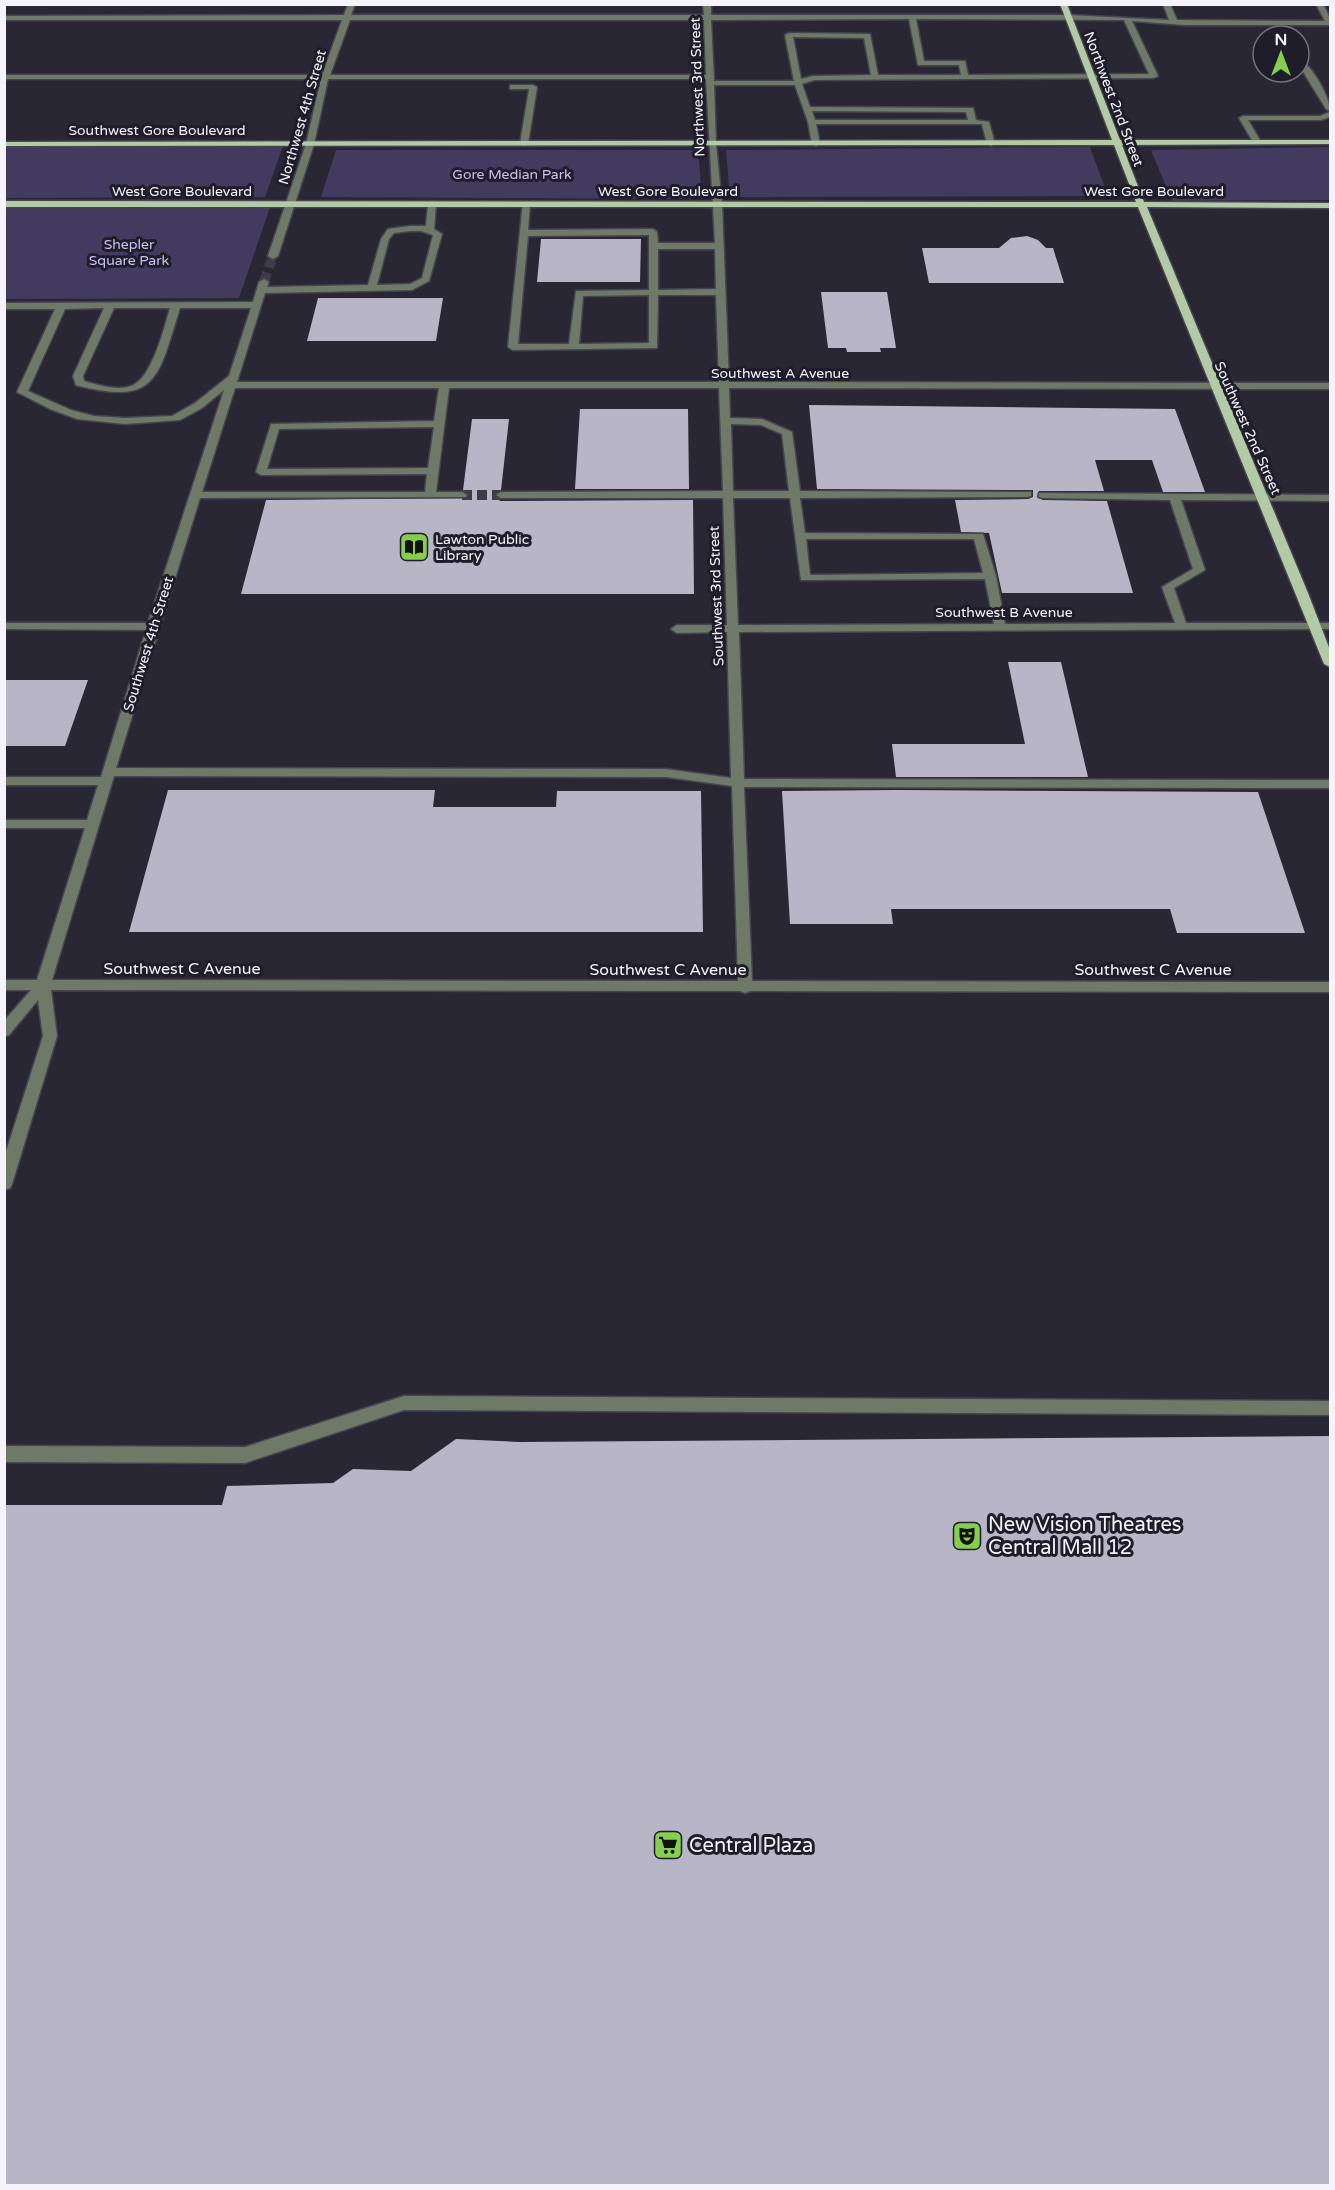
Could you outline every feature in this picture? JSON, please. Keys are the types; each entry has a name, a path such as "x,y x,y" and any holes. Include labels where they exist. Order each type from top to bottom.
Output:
{"main road":[{"name":"Northwest 2nd Street","path":"1063,4 1139,204"},
{"path":"310,144 1330,142"},
{"name":"Southwest Gore Boulevard","path":"4,144 310,144"},
{"name":"West Gore Boulevard","path":"4,204 1330,205"},
{"name":"Southwest 2nd Street","path":"1139,204 1264,498 1330,664"}],"street":[{"name":"Northwest 4th Street","path":"273,256 310,144 325,77 352,4"},
{"name":"Northwest 3rd Street","path":"707,4 712,144 718,204"},
{"path":"1166,4 1174,22"},
{"path":"1319,4 1330,23"},
{"path":"4,18 581,14 708,18 1068,17 1174,22 1330,23"},
{"path":"912,17 924,78"},
{"path":"4,77 325,77 709,80 798,83 813,78 1154,76 1127,18"},
{"path":"816,144 812,122 798,83 789,35 867,36 875,78"},
{"path":"921,63 962,63 965,78"},
{"path":"1257,142 1243,118 1321,118 1330,112 1311,77"},
{"path":"500,87 533,87 524,144"},
{"path":"807,109 970,110 972,122"},
{"path":"812,122 985,122 991,144"},
{"path":"430,228 432,204"},
{"path":"524,233 653,232 654,346 513,347 526,204"},
{"name":"Southwest 3rd Street","path":"718,204 736,783 745,988"},
{"path":"430,228 438,234 426,279 412,287 372,288 385,239 391,231 430,228"},
{"path":"653,246 720,246"},
{"name":"Southwest 4th Street","path":"4,1031 43,985 153,627 263,286 372,288"},
{"path":"574,346 579,293 721,292"},
{"path":"110,306 78,376 80,383 104,390 135,388 147,380 155,365 176,305"},
{"path":"4,306 256,305"},
{"path":"61,306 22,392 48,405 83,419 112,422 175,418 192,410 231,382"},
{"name":"Southwest A Avenue","path":"231,382 444,386 1330,386"},
{"path":"430,495 444,386"},
{"path":"725,421 762,422 787,432 806,578 990,576"},
{"path":"433,471 261,472 275,426 439,424"},
{"path":"501,495 1027,494"},
{"path":"195,495 462,495"},
{"path":"1043,495 1330,498"},
{"path":"1175,497 1199,570 1168,587 1182,627"},
{"path":"799,536 979,536 1000,627"},
{"path":"4,626 153,627"},
{"name":"Southwest B Avenue","path":"677,629 1330,626"},
{"path":"4,781 107,777 666,773 736,783 1330,784"},
{"path":"4,824 92,824"},
{"name":"Southwest C Avenue","path":"4,985 745,988 1330,987"},
{"name":"Southwest 4th Street","path":"4,1184 50,1036 43,985"},
{"path":"4,1454 245,1455 404,1403 1330,1408"}],"green space":[{"path":"283,146 265,197 5,198 5,147"},
{"path":"1090,147 1108,196 730,197 726,150"},
{"path":"1330,147 1330,200 1172,201 1151,150"},
{"name":"Gore Median Park","path":"336,150 698,150 702,199 321,197"},
{"name":"Shepler Square Park","path":"4,207 270,207 239,298 5,299"}],"building":[{"path":"1027,236 1038,240 1046,248 1053,248 1064,283 929,283 922,248 999,248 1011,238"},
{"path":"541,239 641,239 640,282 537,282"},
{"path":"821,292 887,292 896,348 880,348 881,352 847,352 846,348 828,348"},
{"path":"318,298 443,298 436,341 307,341"},
{"path":"809,405 1175,409 1205,492 1163,492 1152,460 1095,460 1104,491 1039,491 1037,497 1043,500 1107,501 1133,593 1002,593 989,533 961,532 955,500 1028,499 1033,497 1033,490 817,489"},
{"path":"580,409 688,409 689,489 575,489"},
{"name":"Lawton Public Library","path":"472,419 509,419 501,490 494,494 500,501 693,500 694,594 241,594 266,500 468,498 469,494 463,490"},
{"path":"1008,662 1061,662 1088,777 896,777 892,744 1025,744"},
{"path":"4,680 88,680 65,746 4,746"},
{"path":"168,790 435,790 433,807 556,807 557,791 701,791 703,932 129,932"},
{"path":"782,791 1258,792 1305,933 1177,933 1170,909 891,909 893,924 790,924"},
{"name":"Central Plaza","path":"1330,1436 1330,2186 4,2186 4,1505 222,1505 227,1486 333,1483 353,1469 411,1471 456,1439 519,1442"}],"tunnel":[{"path":"271,263 273,256"},
{"path":"264,282 271,261"},
{"path":"462,495 501,495"}],"place":[{"name":"Lawton Public Library","path":"414,547"},
{"name":"New Vision Theatres Central Mall 12","path":"967,1536"},
{"name":"Central Plaza","path":"668,1845"}]}
